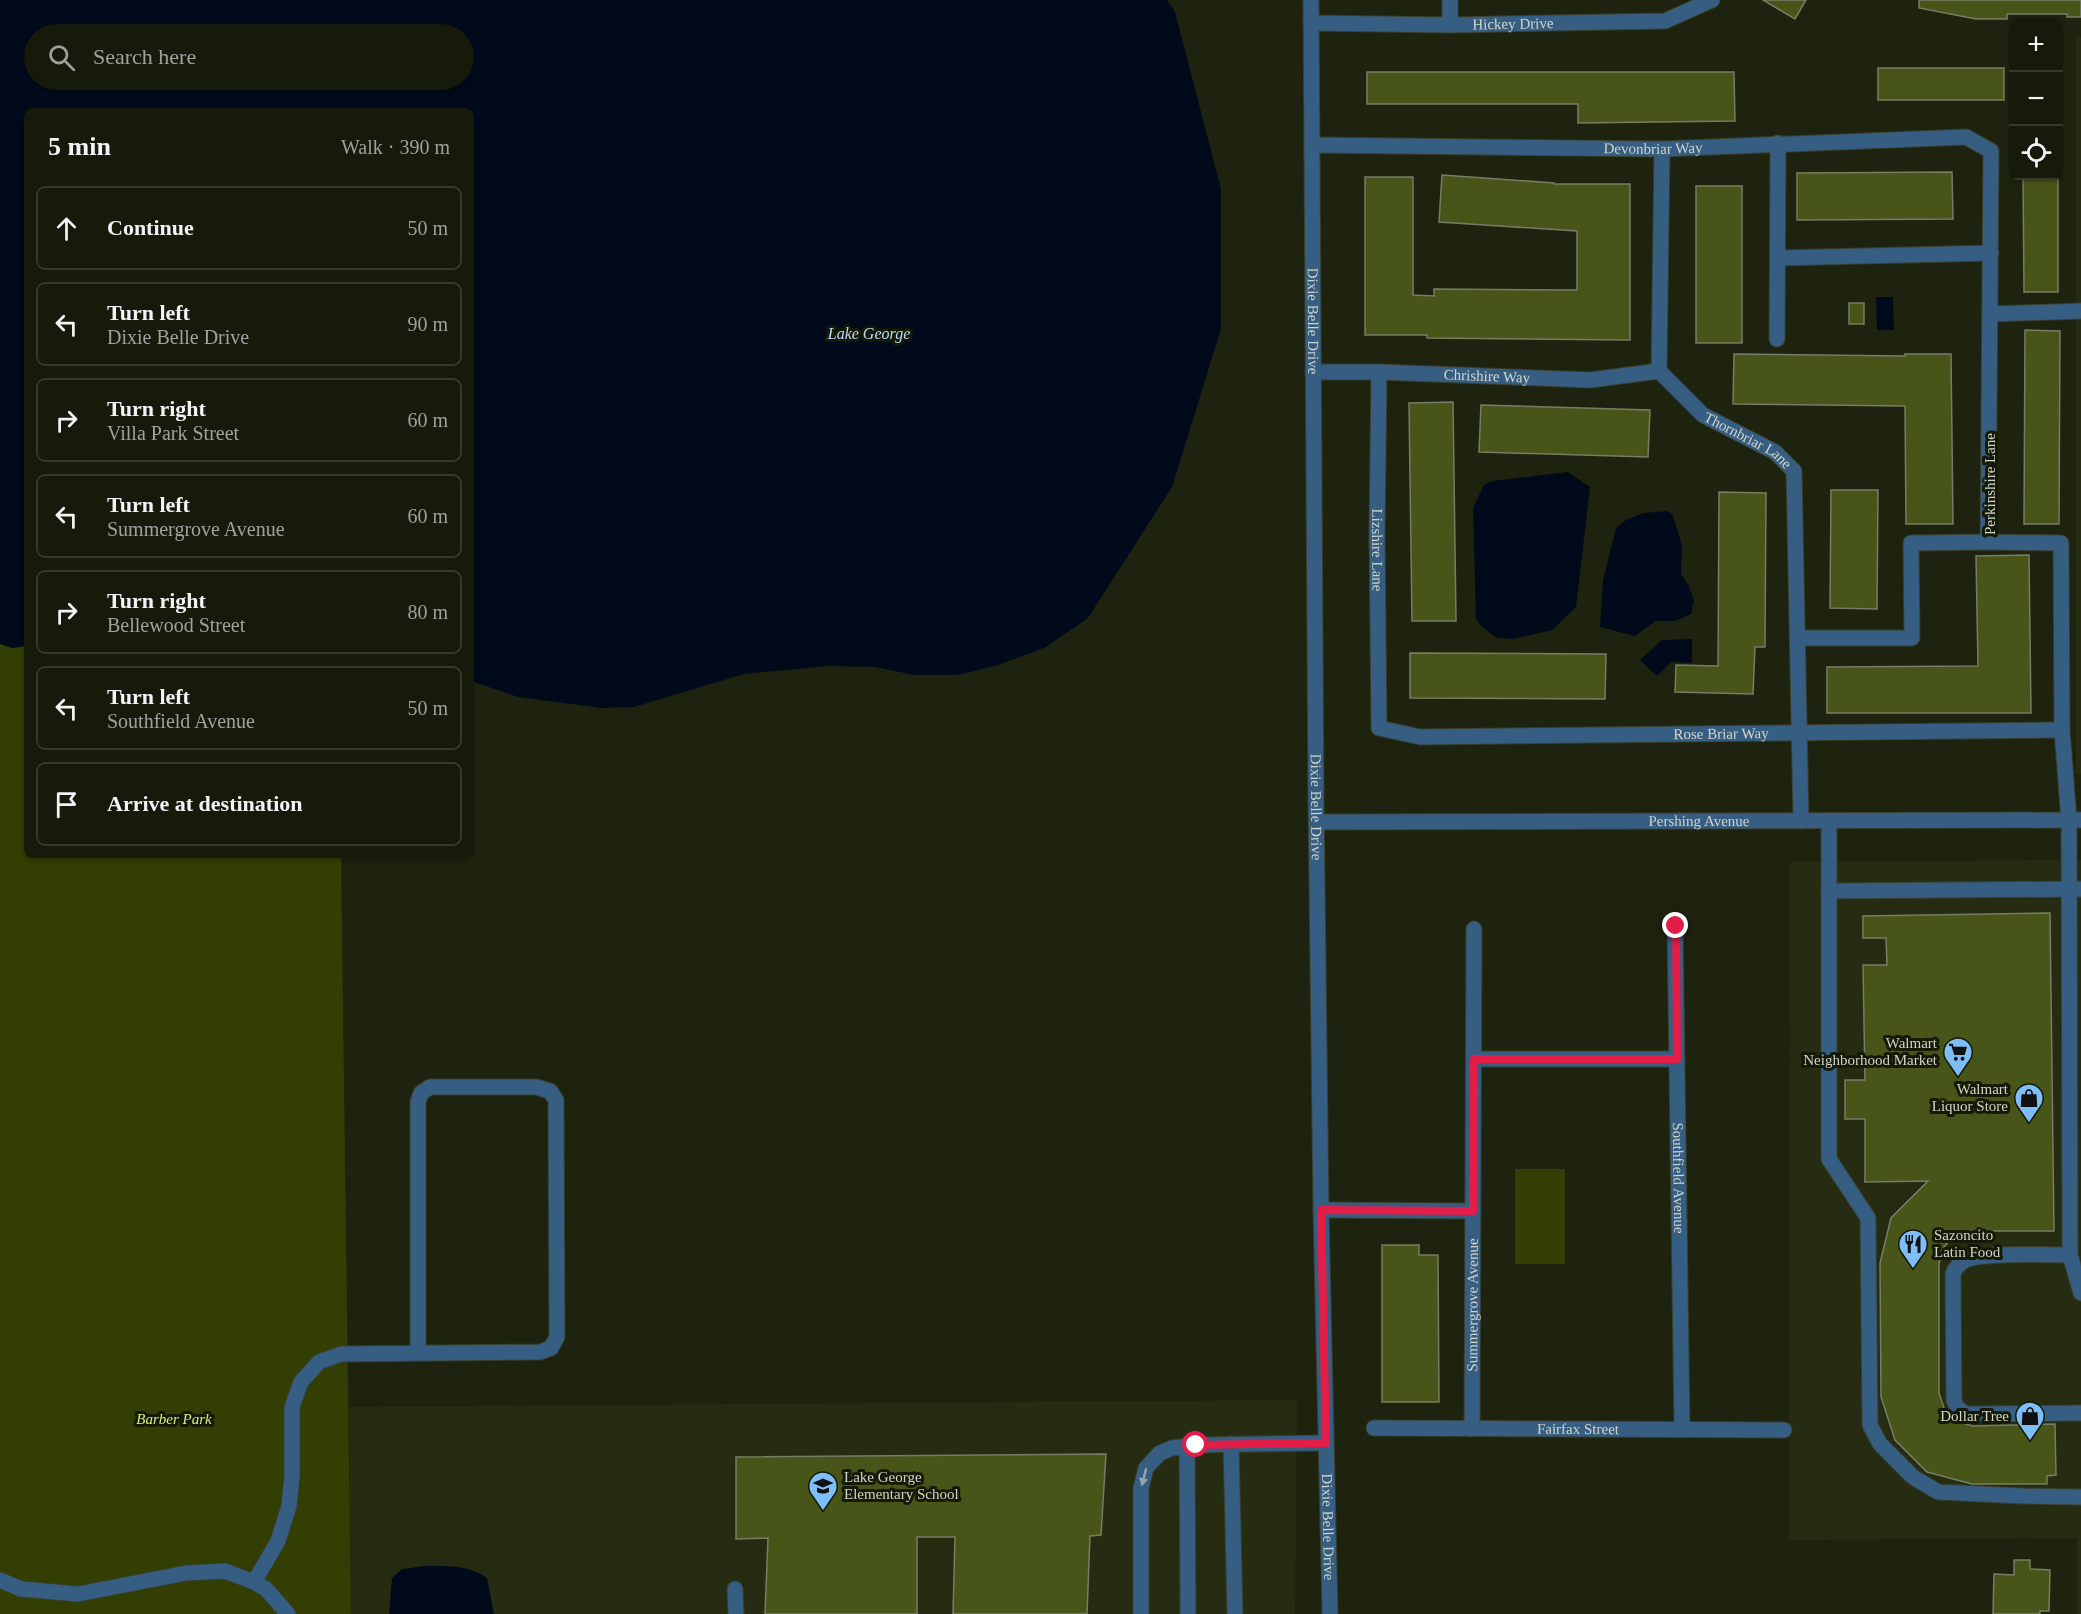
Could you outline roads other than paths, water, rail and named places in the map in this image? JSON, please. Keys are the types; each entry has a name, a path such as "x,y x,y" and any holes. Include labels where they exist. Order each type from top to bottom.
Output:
{"street":[{"name":"Dixie Belle Drive","path":"1311,0 1321,1210 1330,1614"},
{"path":"1450,0 1450,25"},
{"name":"Hickey Drive","path":"1311,23 1450,25 1665,21 1712,0"},
{"name":"Devonbriar Way","path":"1313,145 1662,149 1966,137 1991,151"},
{"path":"1777,339 1778,143"},
{"path":"1659,371 1662,149"},
{"name":"Perkinshire Lane","path":"1991,151 1988,542 2061,543 2062,730 2075,819 2075,998 2070,1255 2081,1293"},
{"path":"1778,258 1991,253"},
{"path":"1991,314 2081,311"},
{"name":"Chrishire Way","path":"1313,372 1379,372 1590,380 1659,371"},
{"name":"Thornbriar Lane","path":"1659,371 1703,415 1775,452 1794,471 1801,821"},
{"name":"Lizshire Lane","path":"1379,372 1377,534 1380,728"},
{"path":"1798,638 1912,638 1911,543 1988,542"},
{"name":"Rose Briar Way","path":"1380,728 1420,737 2062,730"},
{"name":"Pershing Avenue","path":"1317,822 2075,819"},
{"path":"1829,821 1829,1159 1868,1218 1870,1425 1880,1444 1913,1477 1938,1492 2081,1497"},
{"path":"1829,891 2075,889"},
{"name":"Southfield Avenue","path":"1676,926 1682,1430"},
{"name":"Summergrove Avenue","path":"1472,1429 1474,928"},
{"path":"1474,1059 1677,1059"},
{"path":"254,1582 278,1541 289,1506 292,1476 292,1407 301,1382 319,1362 340,1354 540,1352 551,1348 557,1337 556,1100 550,1091 536,1087 430,1087 421,1093 418,1102 418,1353"},
{"path":"1321,1210 1473,1211"},
{"path":"2070,1255 1980,1257 1965,1261 1955,1268 1953,1274 1954,1400 1957,1408 1966,1414 2081,1413"},
{"name":"Fairfax Street","path":"1374,1428 1784,1430"},
{"path":"1141,1614 1142,1477 1146,1468 1160,1453 1187,1446 1326,1443"},
{"path":"1231,1444 1235,1614"},
{"path":"1187,1446 1188,1614"},
{"path":"0,1580 21,1589 78,1594 186,1573 225,1571 266,1589 288,1614"},
{"path":"735,1589 736,1614"}],"water":[{"name":"Lake George","path":"0,0 1167,0 1175,12 1221,189 1221,329 1172,487 1088,618 1046,647 995,666 957,675 915,675 874,667 829,666 744,674 634,707 602,708 518,697 474,682 474,108 24,108 24,646 12,648 0,644"},
{"path":"1876,297 1893,297 1894,330 1877,330"},
{"path":"1568,472 1590,487 1576,607 1552,630 1513,639 1497,638 1481,626 1476,619 1473,508 1484,485 1492,481"},
{"path":"1667,511 1672,514 1682,545 1681,574 1694,600 1691,614 1675,621 1656,621 1635,636 1600,627 1603,580 1616,528 1626,520 1644,513"},
{"path":"1692,639 1692,663 1671,662 1657,676 1640,660 1662,640"},
{"path":"426,1566 466,1568 487,1578 494,1614 389,1614 392,1578 402,1569"}],"place":[{"name":"Walmart Neighborhood Market","path":"1958,1078"},
{"name":"Walmart Liquor Store","path":"2029,1124"},
{"name":"Sazoncito Latin Food","path":"1913,1270"},
{"name":"Dollar Tree","path":"2030,1442"},
{"name":"Lake George Elementary School","path":"823,1512"}],"park label":[{"name":"Barber Park","path":"174,1419"}]}
